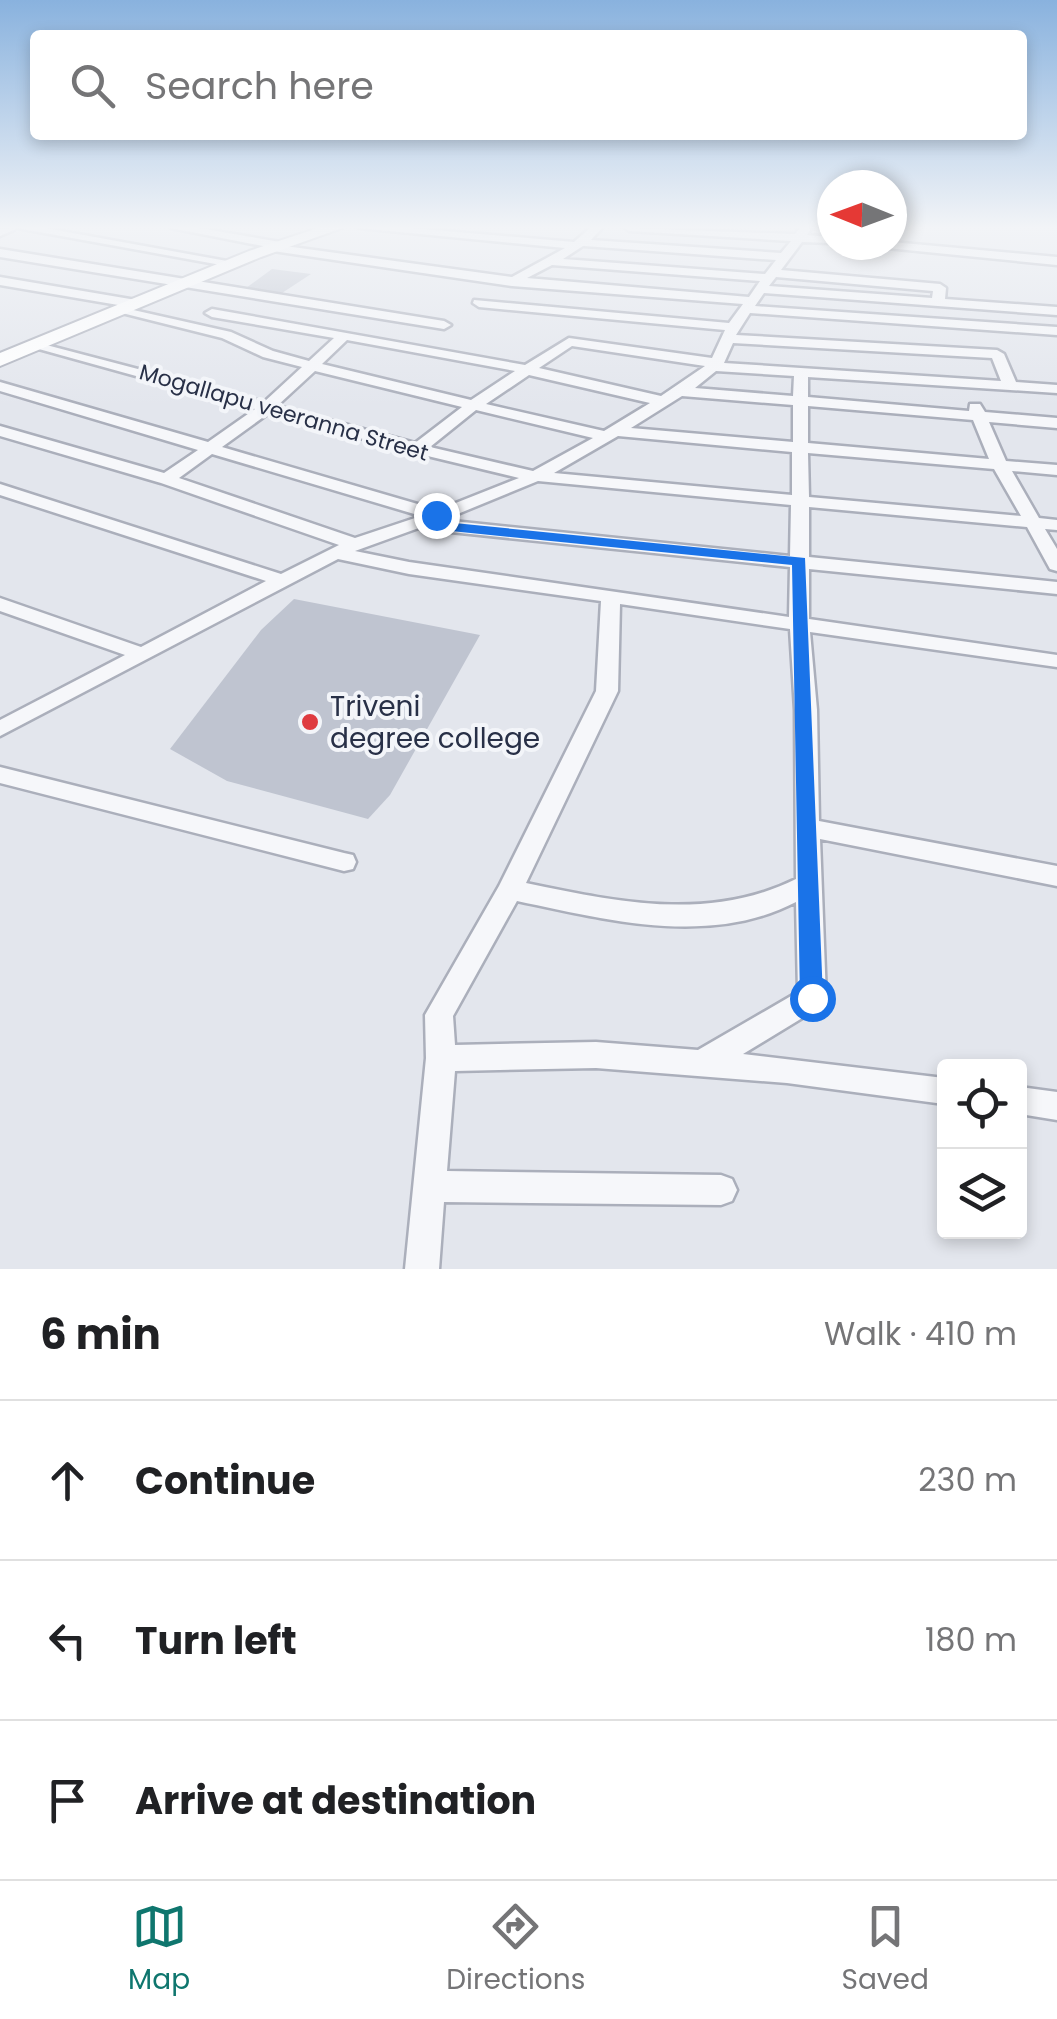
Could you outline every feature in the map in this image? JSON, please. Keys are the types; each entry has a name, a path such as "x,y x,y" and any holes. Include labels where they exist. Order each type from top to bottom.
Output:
{"main road":[{"path":"0,360 18,349 178,287"}],"street":[{"path":"31,287 129,307 226,335 244,346 608,434 800,446 1057,470"},
{"path":"216,287 461,314 997,354 1010,386"},
{"path":"408,346 503,287"},
{"path":"682,287 1057,311"},
{"path":"738,287 1057,331"},
{"path":"0,729 10,716 142,654 345,548 483,500 608,434 716,365 730,333 760,287"},
{"path":"212,314 408,346 662,402"},
{"path":"167,480 266,408 343,337"},
{"path":"416,450 474,404 569,342 716,365 1057,388"},
{"name":"Mogallapu veeranna Street","path":"18,349 124,366 416,450 533,476 1057,525"},
{"path":"702,1064 812,998 806,710 799,622 801,372"},
{"path":"964,383 1000,465 1057,565"},
{"path":"0,386 432,516 441,526 1057,588"},
{"path":"680,391 1057,422"},
{"path":"0,431 167,480 408,568 1057,661"},
{"path":"0,489 281,580"},
{"path":"422,1269 441,1058 439,1015 510,890 607,691 611,596"},
{"path":"0,604 142,654"},
{"path":"0,776 344,862"},
{"path":"807,828 1057,876"},
{"path":"510,890 630,914 710,915 781,902 808,884"},
{"path":"441,1058 596,1055 937,1090"},
{"path":"1027,1103 1057,1106"},
{"path":"430,1186 720,1190"}],"building":[{"path":"247,287 291,287 282,293"},
{"name":"Triveni degree college","path":"294,599 480,635 390,795 368,819 227,781 170,749 261,630"}],"place":[{"name":"Triveni degree college","path":"310,722"}],"route":[{"path":"436,515 428,518 441,526 800,561 812,998"}]}
